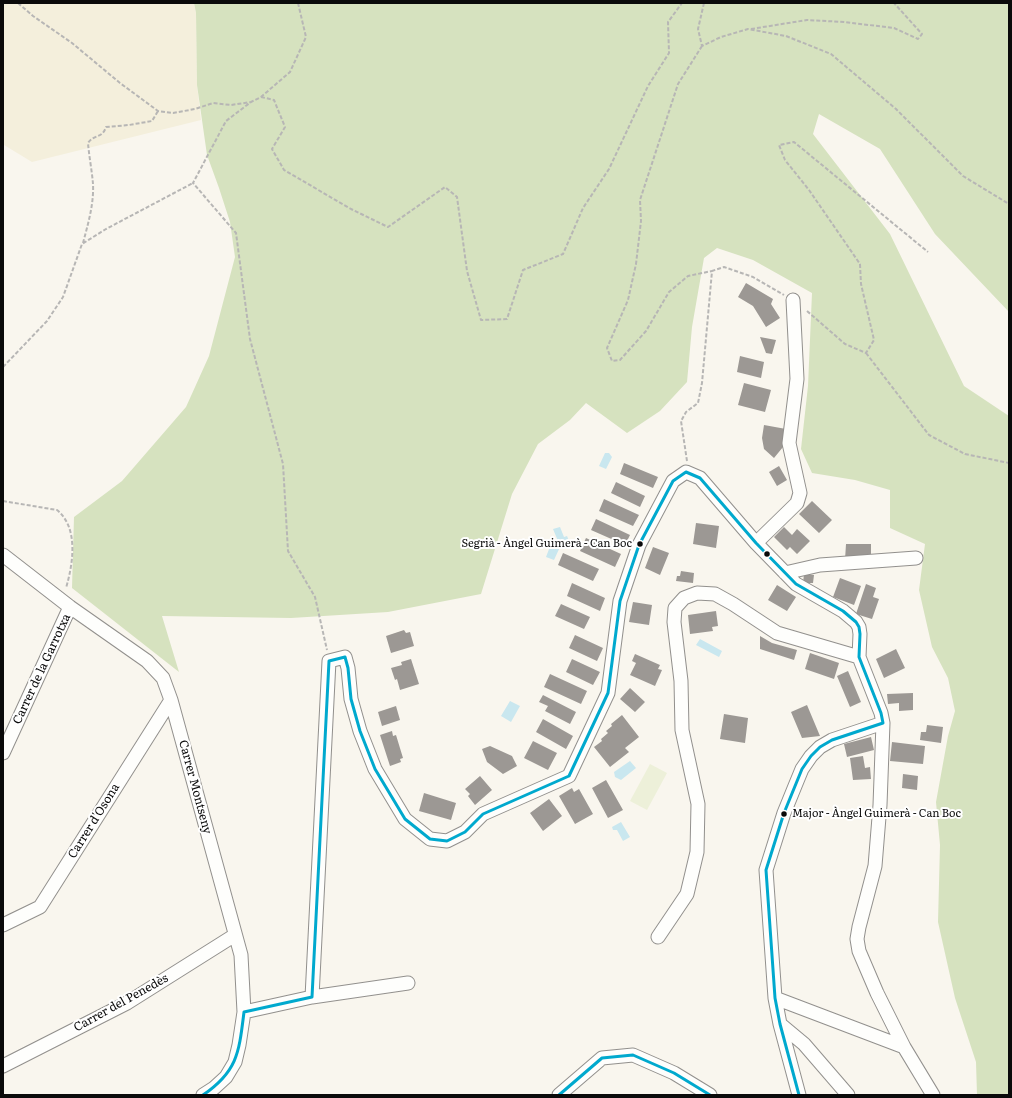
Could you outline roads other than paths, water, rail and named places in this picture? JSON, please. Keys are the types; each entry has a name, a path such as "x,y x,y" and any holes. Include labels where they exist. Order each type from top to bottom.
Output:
{"street":[{"path":"756,543 797,503 800,493 789,443 797,379 793,300"},
{"path":"312,997 329,660 344,657 348,668 351,699 360,731 375,769 405,819 430,839 447,841 465,832 483,814 569,776 608,693 620,602 639,545 673,481 686,472 700,478 756,543 796,584 843,611 856,622 860,634 858,657 882,713 883,723 880,805 875,866 857,939 859,951 877,993 904,1047 933,1095"},
{"name":"Carrer Montseny","path":"3,555 67,604 147,661 163,678 171,700 241,956 244,1012 239,1045 235,1062 226,1077 212,1093"},
{"path":"785,573 820,565 916,558"},
{"path":"658,937 687,894 697,852 698,804 682,730 681,681 674,622 676,608 684,598 691,595 698,593 715,594 777,633 858,657"},
{"name":"Carrer de la Garrotxa","path":"3,753 67,604"},
{"name":"Carrer d'Osona","path":"3,925 40,908 171,700"},
{"path":"799,1095 780,1024 775,998 766,870 784,813 802,769 811,756 820,747 832,740 883,723"},
{"name":"Carrer del Penedès","path":"3,1066 127,1003 235,935"},
{"path":"244,1012 312,997 408,983"},
{"path":"775,998 904,1047"},
{"path":"780,1024 804,1044 848,1095"},
{"path":"559,1095 602,1058 633,1055 674,1073 710,1095"}],"water":[{"path":"605,453 609,453 612,457 606,469 599,466"},
{"path":"560,527 564,537 567,536 569,541 562,543 558,541 553,529"},
{"path":"551,544 560,547 554,560 546,557"},
{"path":"700,639 722,651 719,657 696,645"},
{"path":"510,701 520,706 511,722 501,716"},
{"path":"630,761 636,768 621,780 615,777 614,772"},
{"path":"621,822 630,837 623,841 617,830 613,830 612,827"}],"place":[{"name":"Segrià - Àngel Guimerà - Can Boc","path":"640,544"},
{"name":"Major - Àngel Guimerà - Can Boc","path":"784,814"}]}
